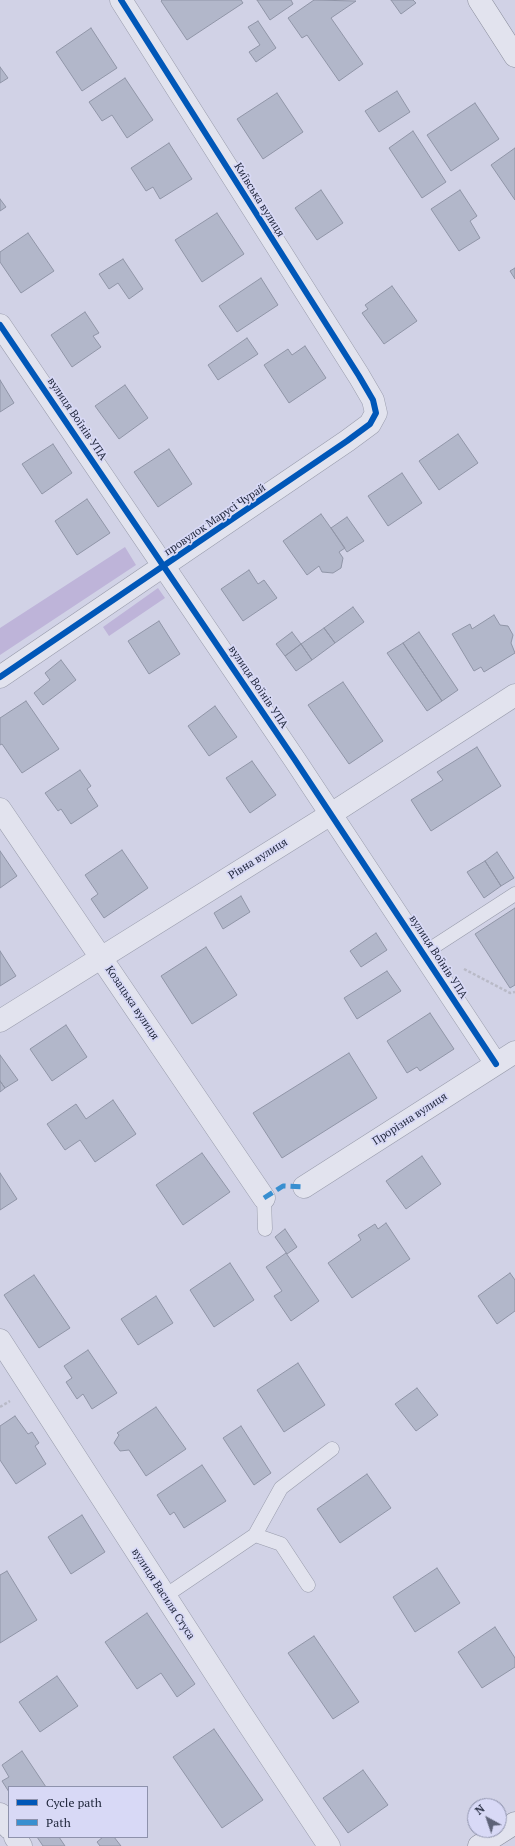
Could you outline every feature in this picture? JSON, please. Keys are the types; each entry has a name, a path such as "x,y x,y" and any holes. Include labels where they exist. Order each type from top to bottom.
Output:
{"street":[{"name":"Київська вулиця","path":"120,0 359,376 373,400 376,413"},
{"path":"479,0 515,56"},
{"name":"вулиця Воїнів УПА","path":"0,324 165,566 424,953 496,1064"},
{"name":"провулок Марусі Чурай","path":"0,677 347,441 370,424 376,413"},
{"name":"Рівна вулиця","path":"0,1021 331,814 515,695"},
{"name":"Козацька вулиця","path":"0,809 264,1198"},
{"name":"Прорізна вулиця","path":"304,1187 515,1052"},
{"name":"вулиця Василя Стуса","path":"0,1340 164,1596 329,1846"},
{"path":"0,1814 8,1826"},
{"path":"479,1846 515,1823"}],"lane":[{"path":"424,953 515,894"},
{"path":"264,1198 265,1229"},
{"path":"164,1596 255,1535 281,1488 332,1449"},
{"path":"255,1535 281,1544 308,1585"}],"path":[{"path":"462,968 510,993 515,992"},
{"path":"0,1407 13,1399"}],"shaded area":[{"path":"125,547 136,565 0,655 0,628"},
{"path":"158,588 165,598 109,636 103,627"}],"building":[{"path":"241,0 243,3 187,40 161,1"},
{"path":"257,0 291,0 293,4 270,20"},
{"path":"314,0 356,1 331,18 363,64 339,81 307,35 302,38 288,18"},
{"path":"391,0 413,0 416,3 401,14"},
{"path":"258,21 276,48 256,62 249,52 260,45 248,27"},
{"path":"91,28 117,68 82,91 56,52"},
{"path":"0,67 8,78 0,83"},
{"path":"125,78 153,120 127,138 112,115 102,121 89,102"},
{"path":"397,91 410,112 379,132 365,111"},
{"path":"277,93 303,132 263,159 237,119"},
{"path":"475,103 499,139 451,171 427,135"},
{"path":"413,131 446,182 422,198 389,148"},
{"path":"169,143 192,179 160,199 153,187 146,191 131,168"},
{"path":"515,148 515,200 491,165"},
{"path":"321,190 343,223 317,240 295,208"},
{"path":"460,190 477,216 470,221 480,238 459,251 431,209"},
{"path":"0,199 6,207 0,211"},
{"path":"217,213 244,254 202,282 175,240"},
{"path":"28,233 54,271 21,293 0,262 0,252"},
{"path":"123,259 143,289 129,299 118,283 109,289 99,274"},
{"path":"515,268 515,279 510,271"},
{"path":"261,278 278,305 237,332 219,306"},
{"path":"392,286 417,321 384,344 362,313 368,309 365,305"},
{"path":"85,312 99,333 93,336 101,347 72,367 51,335"},
{"path":"247,338 258,354 218,380 208,365"},
{"path":"305,346 326,378 289,403 264,365 288,349 292,355"},
{"path":"0,380 14,403 0,412"},
{"path":"125,385 148,418 119,439 95,406"},
{"path":"458,434 478,463 439,490 419,461"},
{"path":"53,444 72,473 42,494 22,464"},
{"path":"169,449 192,484 158,507 134,472"},
{"path":"402,473 422,503 388,526 368,496"},
{"path":"87,499 110,533 77,555 55,521"},
{"path":"321,514 345,548 339,552 343,558 341,568 333,573 322,572 319,566 307,575 283,541"},
{"path":"347,517 364,541 347,552 331,528"},
{"path":"249,570 258,584 264,580 277,598 243,621 221,589"},
{"path":"353,607 364,622 335,643 324,628"},
{"path":"494,615 500,625 508,626 513,635 511,643 515,653 484,672 481,667 474,671 452,634 470,624 472,629"},
{"path":"159,621 180,654 149,674 128,641"},
{"path":"324,628 335,643 312,660 301,644"},
{"path":"292,632 301,644 285,656 276,644"},
{"path":"419,632 458,690 442,701 403,643"},
{"path":"403,643 442,701 427,711 387,653"},
{"path":"301,644 312,660 296,671 285,656"},
{"path":"61,660 76,680 43,705 34,693 50,680 45,673"},
{"path":"343,682 383,741 349,764 308,705"},
{"path":"26,701 59,749 22,773 2,744 0,745 0,718"},
{"path":"215,706 237,737 209,756 188,726"},
{"path":"477,747 501,786 431,831 411,800 443,780 437,772"},
{"path":"252,761 276,795 250,813 226,778"},
{"path":"80,770 91,786 87,789 98,806 71,824 61,809 58,811 45,793"},
{"path":"122,850 148,888 104,918 91,899 98,894 85,875"},
{"path":"0,851 17,876 0,888"},
{"path":"497,852 514,878 501,886 485,861"},
{"path":"485,861 501,886 484,898 467,872"},
{"path":"241,896 250,912 223,929 214,913"},
{"path":"515,908 515,985 510,988 475,934"},
{"path":"376,933 387,950 361,967 350,951"},
{"path":"206,947 237,995 192,1024 161,976"},
{"path":"0,951 16,976 0,986"},
{"path":"387,971 401,991 357,1019 344,998"},
{"path":"430,1013 454,1049 420,1071 417,1067 407,1073 387,1041"},
{"path":"66,1025 87,1057 52,1081 30,1049"},
{"path":"349,1053 377,1098 282,1158 253,1113"},
{"path":"0,1055 18,1080 5,1088 0,1081"},
{"path":"0,1081 5,1088 0,1092"},
{"path":"113,1100 136,1134 95,1162 80,1140 65,1150 47,1124 76,1104 86,1119"},
{"path":"202,1153 230,1192 183,1225 156,1185"},
{"path":"422,1156 441,1184 406,1209 386,1181"},
{"path":"0,1173 17,1199 0,1210"},
{"path":"386,1223 410,1259 352,1298 328,1263 361,1240 358,1235 375,1224 378,1229"},
{"path":"285,1229 297,1247 287,1254 275,1237"},
{"path":"286,1253 319,1301 291,1321 274,1296 282,1291 266,1267"},
{"path":"230,1263 254,1300 214,1327 190,1290"},
{"path":"510,1273 515,1280 515,1311 497,1324 478,1296"},
{"path":"34,1275 70,1328 39,1348 4,1295"},
{"path":"156,1296 173,1323 138,1345 121,1319"},
{"path":"88,1350 117,1393 92,1409 83,1394 77,1399 66,1382 72,1378 64,1366"},
{"path":"298,1363 325,1405 284,1432 257,1390"},
{"path":"417,1388 438,1415 416,1431 395,1404"},
{"path":"156,1407 186,1449 146,1476 129,1450 120,1451 114,1443 119,1435 117,1433"},
{"path":"15,1416 28,1434 32,1432 39,1443 35,1446 46,1464 16,1484 0,1460 0,1426"},
{"path":"241,1426 271,1473 254,1485 223,1438"},
{"path":"202,1465 226,1501 184,1528 174,1512 170,1515 157,1495"},
{"path":"367,1474 391,1508 340,1543 317,1509"},
{"path":"82,1515 105,1552 71,1574 48,1537"},
{"path":"437,1568 460,1603 415,1632 393,1597"},
{"path":"7,1571 37,1620 0,1643 0,1575"},
{"path":"147,1613 195,1684 177,1697 161,1673 137,1689 105,1642"},
{"path":"495,1627 515,1658 515,1667 482,1688 458,1652"},
{"path":"314,1636 359,1702 333,1719 288,1653"},
{"path":"57,1676 78,1706 40,1732 19,1702"},
{"path":"214,1729 263,1800 222,1828 173,1757"},
{"path":"22,1751 45,1786 8,1786 8,1790 2,1781 9,1777 2,1765"},
{"path":"363,1770 388,1805 348,1833 323,1798"},
{"path":"38,1838 60,1838 65,1846 43,1846"},
{"path":"102,1838 115,1838 121,1846 100,1846 97,1842"}],"marked path":[{"path":"264,1198 283,1186 304,1187"}],"cycle path":[{"path":"0,677 347,441 370,424 376,413 373,400 359,376 121,0"},
{"path":"0,325 295,760 496,1064"}]}
